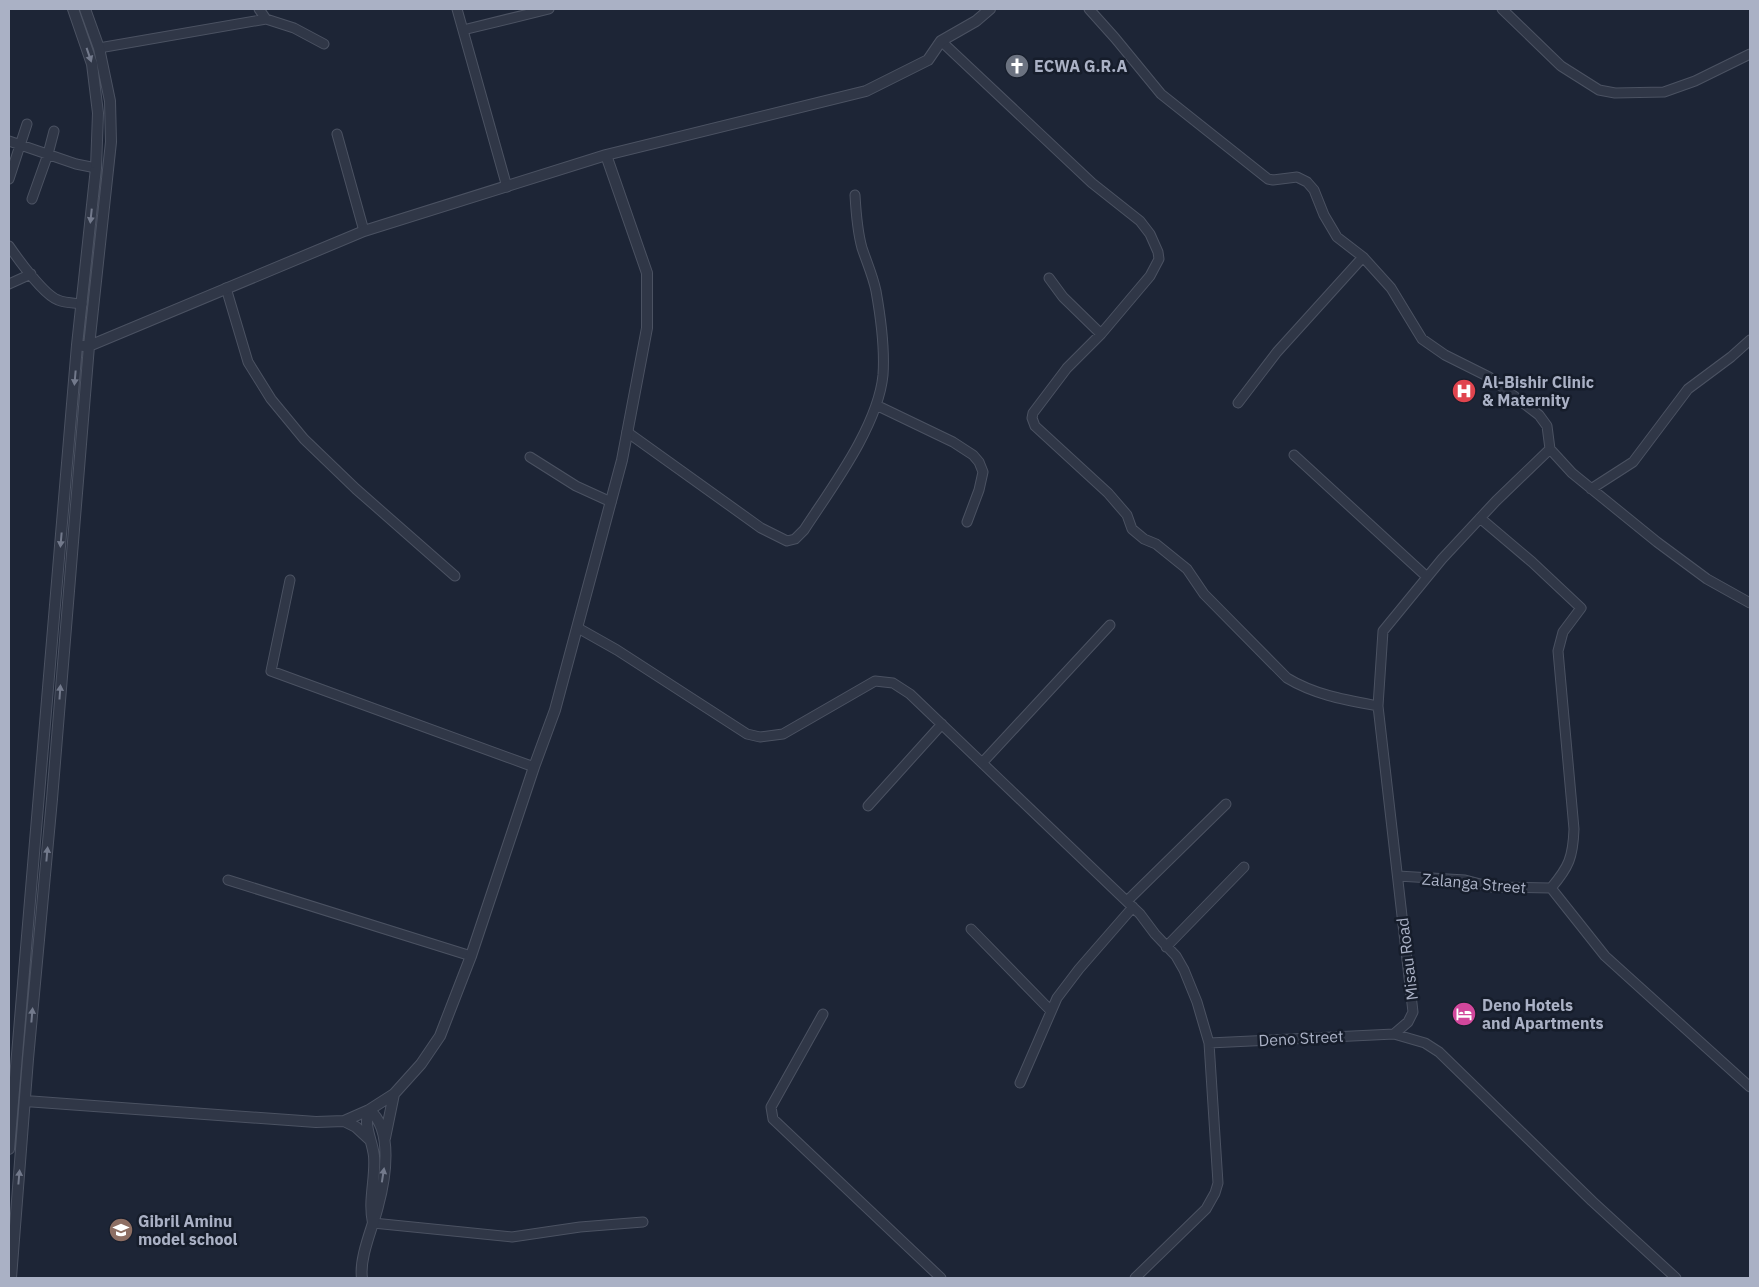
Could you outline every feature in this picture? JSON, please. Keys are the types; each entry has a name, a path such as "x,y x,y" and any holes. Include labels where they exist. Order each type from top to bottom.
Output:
{"street":[{"path":"9,1149 13,1057 27,924 77,345 96,168 98,112 92,64 73,9"},
{"path":"11,1278 10,1262 89,346 111,142 110,101 99,48 85,9"},
{"path":"259,9 266,19"},
{"path":"457,9 507,186"},
{"path":"463,30 549,9"},
{"path":"77,345 89,346 364,231 606,155 866,91 928,60 942,41 976,22 990,9"},
{"path":"1089,9 1161,94 1202,128 1268,179 1297,177 1307,182 1314,190 1324,216 1337,236 1362,257 1391,288 1400,300 1414,328 1431,347 1490,376 1539,415 1547,426 1550,449 1572,473 1657,542 1707,579 1750,603"},
{"path":"1502,9 1561,66 1599,90 1615,93 1664,92 1695,81 1750,54"},
{"path":"99,48 266,19 294,28 324,44"},
{"path":"942,41 1092,183 1140,221 1156,244 1159,259 1156,268 1101,334 1067,368 1033,413 1032,418 1035,426 1108,493 1127,515 1132,529 1144,539 1156,544 1186,569 1204,594 1287,678 1299,685 1329,696 1378,706"},
{"path":"9,179 27,124"},
{"path":"32,199 54,131"},
{"path":"337,134 364,231"},
{"path":"9,141 76,164 96,168"},
{"path":"25,1101 316,1122 344,1120 369,1110 394,1094 421,1064 440,1036 471,956 555,710 622,460 647,328 648,273 606,155"},
{"path":"627,432 761,528 787,541 795,539 804,530 850,458 869,422 876,405 883,375 882,324 874,280 863,249 856,219 855,195"},
{"path":"9,246 31,274 53,297 59,300 82,304"},
{"path":"1238,403 1277,352 1362,257"},
{"path":"9,284 31,274"},
{"path":"1049,278 1063,298 1101,334"},
{"path":"226,288 248,362 271,399 304,439 356,489 455,576"},
{"path":"1591,489 1633,462 1688,389 1750,340"},
{"path":"876,405 953,442 973,455 979,462 983,472 967,522"},
{"name":"Misau Road","path":"1394,1034 1408,1022 1413,1012 1378,706 1382,631 1480,518 1550,449"},
{"path":"1294,455 1427,577"},
{"path":"530,457 576,486 611,502"},
{"path":"1480,518 1532,562 1581,608 1563,632 1558,651 1574,829 1573,851 1565,872 1552,888 1605,956 1750,1087"},
{"path":"290,580 272,671 534,768"},
{"path":"982,762 1110,625"},
{"path":"578,628 617,650 748,734 760,737 783,734 876,681 898,685 942,724 1130,904 1166,947 1176,956 1197,1002 1208,1043 1218,1183 1206,1209 1135,1278"},
{"path":"868,806 942,724"},
{"path":"1020,1083 1057,998 1130,904 1226,804"},
{"path":"1166,947 1244,868"},
{"name":"Zalanga Street","path":"1398,876 1465,880 1492,887 1552,888"},
{"path":"228,880 471,956"},
{"path":"27,924 40,926"},
{"path":"971,928 1051,1012"},
{"path":"823,1014 771,1107 773,1119 941,1278"},
{"name":"Deno Street","path":"1208,1043 1394,1034 1425,1043 1440,1052 1592,1200 1676,1278"},
{"path":"362,1278 364,1258 378,1206 385,1162 385,1139 394,1094"},
{"path":"369,1110 378,1121 385,1139"},
{"path":"369,1110 366,1121 374,1154 370,1209 372,1223"},
{"path":"344,1120 356,1127 370,1140"},
{"path":"372,1223 512,1237 580,1227 643,1222"}],"place":[{"name":"ECWA G.R.A","path":"1017,66"},
{"name":"Al-Bishir Clinic & Maternity","path":"1464,391"},
{"name":"Deno Hotels and Apartments","path":"1464,1014"},
{"name":"Gibril Aminu model school","path":"121,1230"}]}
